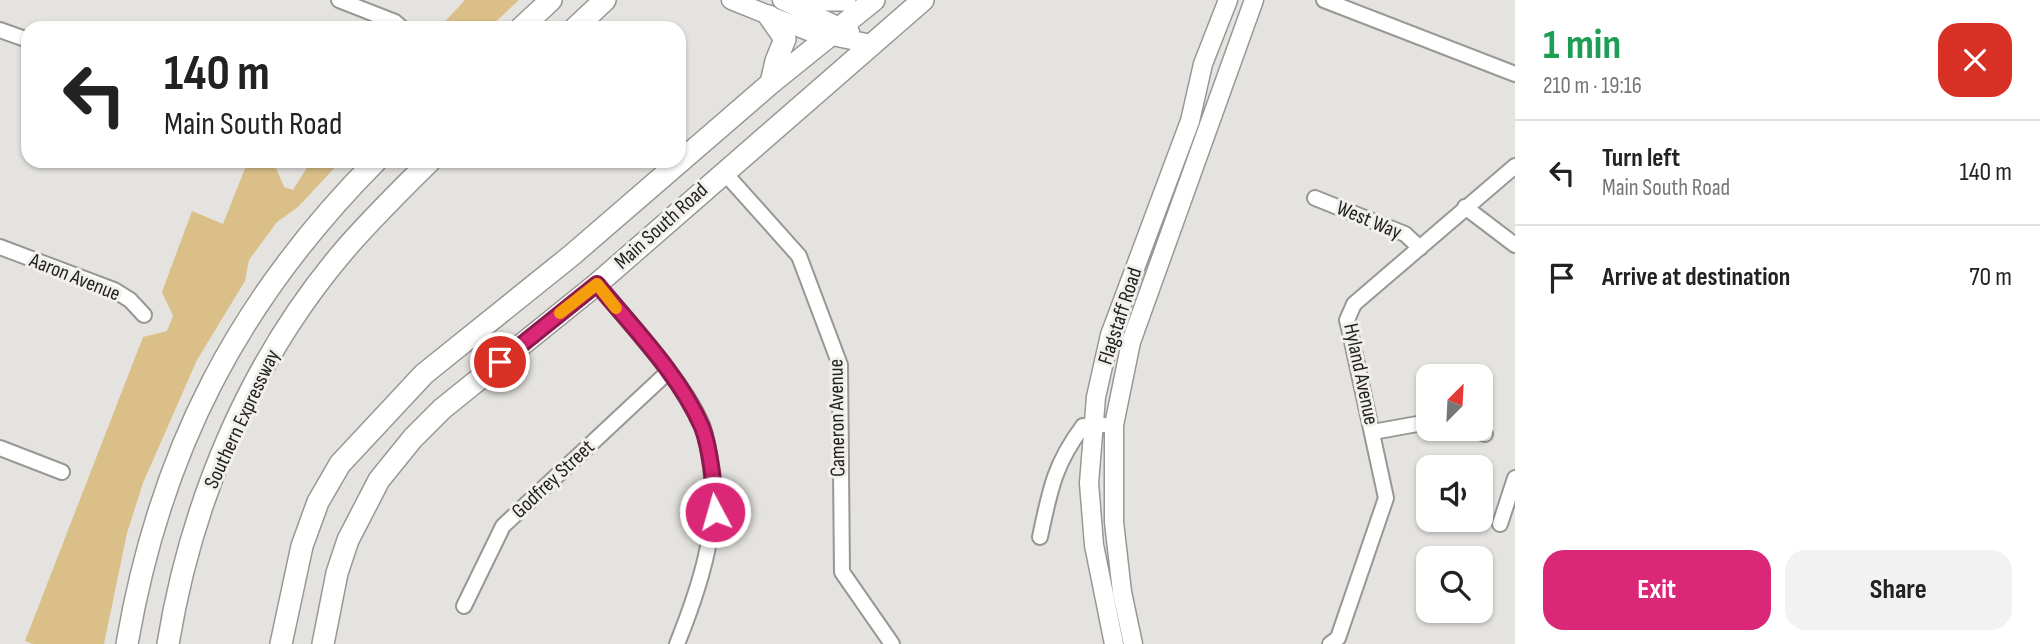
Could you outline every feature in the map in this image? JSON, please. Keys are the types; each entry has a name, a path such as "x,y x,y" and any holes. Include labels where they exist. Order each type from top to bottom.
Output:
{"highway":[{"path":"528,21 551,0"},
{"path":"583,21 606,0"},
{"path":"797,0 845,0"},
{"name":"Main South Road","path":"686,157 771,83 874,0"},
{"name":"Main South Road","path":"323,644 337,573 348,540 379,480 442,409 597,284 723,171 923,0"},
{"path":"771,83 785,39 776,8"},
{"name":"Southern Expressway","path":"127,644 146,552 162,499 186,431 215,373 283,268 343,194 369,168"},
{"name":"Southern Expressway","path":"168,644 183,570 200,511 252,390 281,338 340,255 379,211 423,168"},
{"name":"Main South Road","path":"281,644 302,546 318,502 340,464 424,374 572,256 673,168"},
{"path":"572,256 597,284"}],"main road":[{"path":"731,0 776,8 836,33 871,44"},
{"name":"Flagstaff Road","path":"1114,644 1094,545 1089,483 1096,397 1110,335 1190,121 1203,64 1228,0"},
{"name":"Flagstaff Road","path":"1133,644 1122,592 1114,522 1114,425 1131,342 1254,0"}],"street":[{"path":"340,0 392,21"},
{"path":"1324,0 1356,6 1515,74"},
{"path":"0,30 21,38"},
{"name":"Hyland Avenue","path":"1330,644 1338,638 1386,498 1350,332 1349,311 1515,166"},
{"name":"Cameron Avenue","path":"723,171 799,256 835,346 840,365 842,572 892,644"},
{"name":"West Way","path":"1315,198 1405,234 1420,248"},
{"path":"1465,207 1515,245"},
{"name":"Aaron Avenue","path":"0,247 114,290 130,300 144,315"},
{"path":"597,284 668,372 704,430 715,497 703,576 677,644"},
{"name":"Godfrey Street","path":"464,607 503,527 668,372"},
{"path":"1373,432 1416,424"},
{"path":"1040,537 1050,487 1062,455 1083,426 1114,425"},
{"path":"0,448 62,472"},
{"path":"1500,524 1515,478"}],"shaded area":[{"path":"465,0 519,0 496,21 446,21"},
{"path":"245,168 276,168 284,187 293,190 307,168 334,168 298,207 277,222 249,260 245,281 197,360 143,483 127,533 104,644 33,644 25,641 143,337 167,331 173,316 162,292 192,211 223,224"}],"slow traffic":[{"path":"560,313 597,284 616,308"}],"route":[{"path":"500,362 597,284 668,372 697,416 704,430 715,512"}]}
